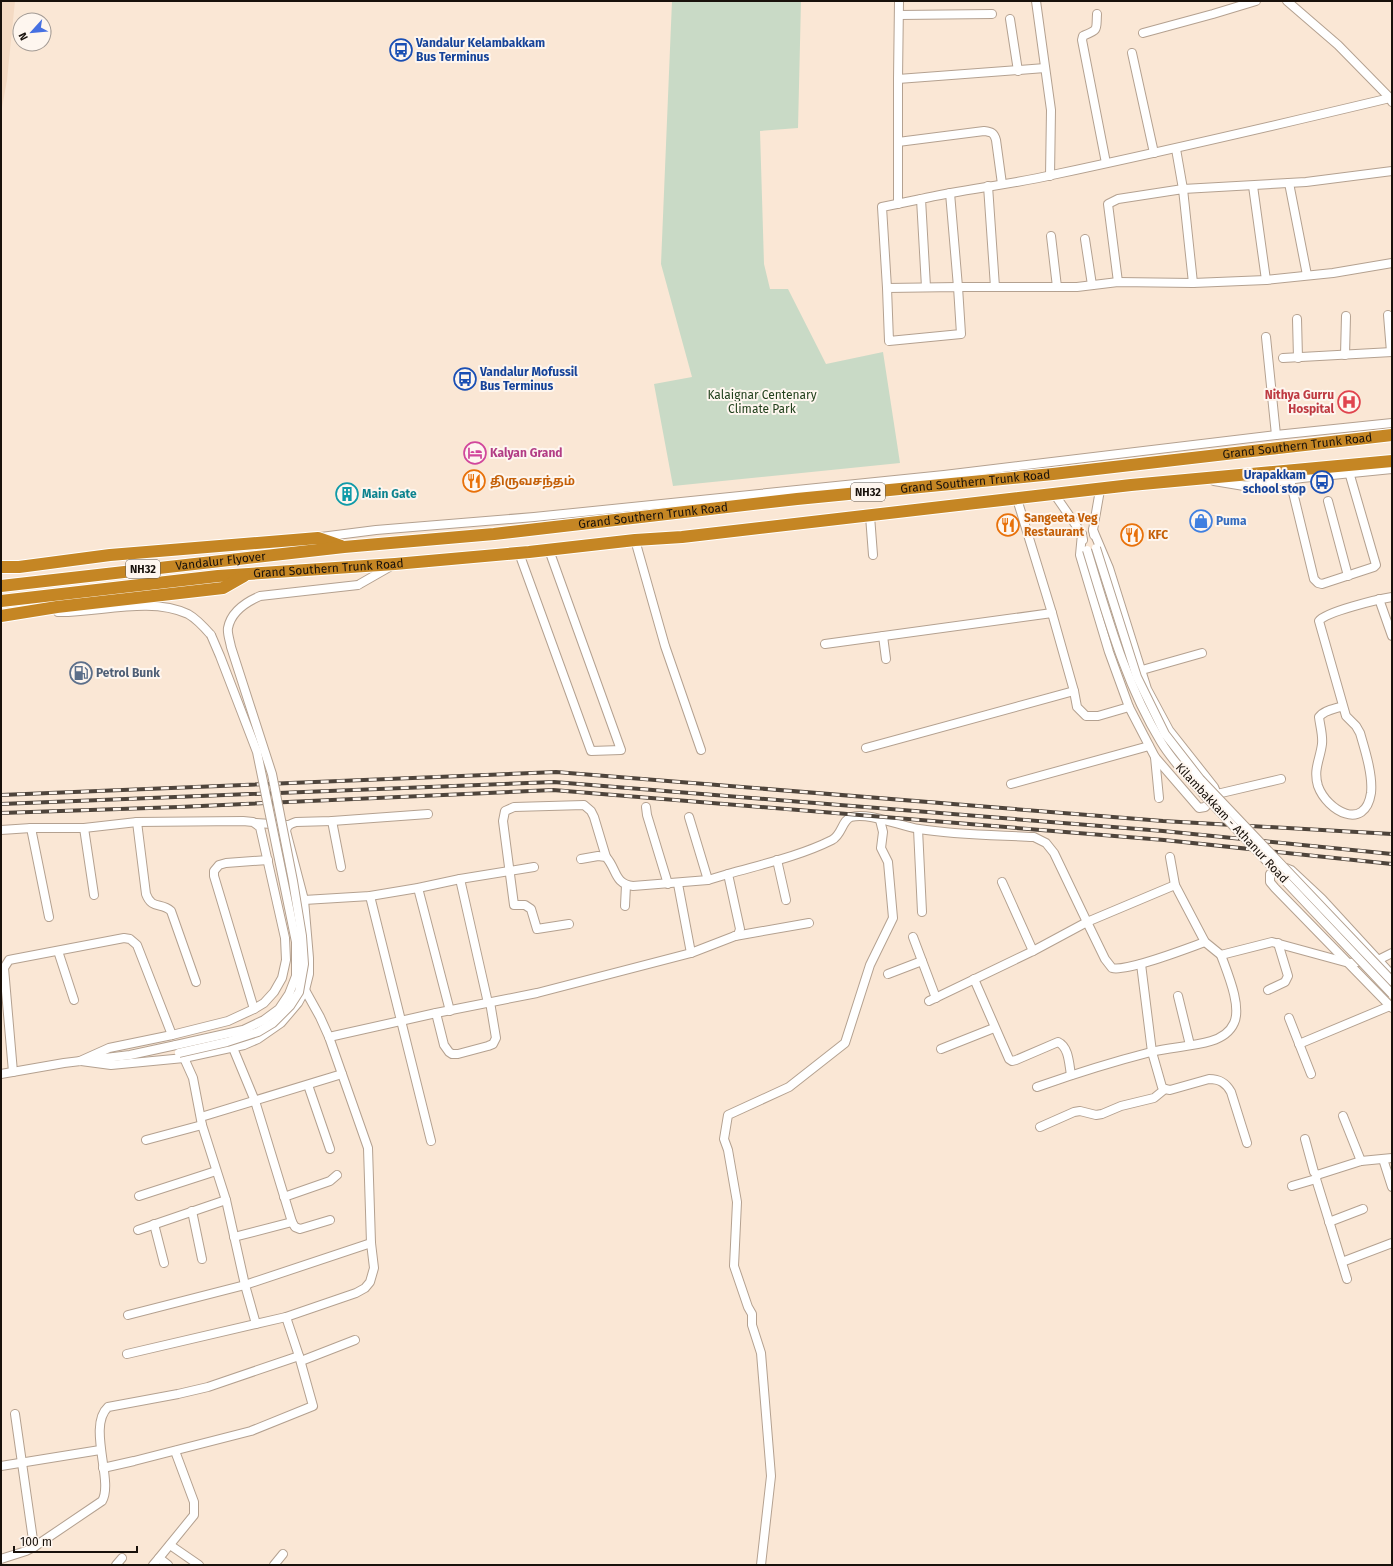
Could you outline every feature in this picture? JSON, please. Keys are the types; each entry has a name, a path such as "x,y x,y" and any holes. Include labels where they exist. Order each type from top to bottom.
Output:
{"highway":[{"name":"Grand Southern Trunk Road","path":"344,547 494,534 797,499 1053,474 1392,435"},
{"name":"Grand Southern Trunk Road","path":"1100,490 1392,461"},
{"name":"NH32","path":"1055,495 1100,490"},
{"name":"Grand Southern Trunk Road","path":"246,574 395,564 519,553 636,540 682,537 1055,495"},
{"path":"1,567 19,567 110,555 318,538 344,547"},
{"name":"Vandalur Flyover","path":"1,586 344,547"},
{"path":"1,616 223,588 246,574"},
{"name":"Vandalur Flyover","path":"1,601 246,574"}],"street":[{"path":"898,204 899,1"},
{"path":"1036,1 1052,110 1050,176"},
{"path":"1144,33 1226,11 1256,1"},
{"path":"1287,1 1338,46 1391,100"},
{"path":"898,15 992,14"},
{"path":"1097,14 1095,30 1083,36 1082,40 1106,163"},
{"path":"1010,19 1018,70"},
{"path":"1132,53 1154,153"},
{"path":"898,79 1045,68"},
{"path":"950,193 961,334 889,341 882,207 950,193 1050,176 1391,100"},
{"path":"898,142 984,131 991,132 996,140 1002,184"},
{"path":"1176,148 1183,189 1193,283"},
{"path":"1118,282 1114,240 1108,204 1118,199 1183,189 1289,183 1392,171"},
{"path":"1289,183 1307,275"},
{"path":"988,186 995,287"},
{"path":"1253,186 1266,280"},
{"path":"921,199 926,287"},
{"path":"1051,236 1057,287"},
{"path":"1085,239 1092,285"},
{"path":"887,288 1057,287 1118,282 1193,283 1266,280 1333,273 1392,263"},
{"path":"1283,358 1391,352 1388,315"},
{"path":"1345,355 1346,316"},
{"path":"1297,319 1298,358"},
{"path":"1266,337 1276,435"},
{"path":"318,538 376,530 550,516 944,475 1276,435 1392,423"},
{"path":"1201,479 1244,486 1349,472 1392,469"},
{"path":"1290,480 1314,578 1318,583 1322,584 1374,567 1376,565 1349,472"},
{"name":"Kilambakkam - Athanur Road","path":"1100,490 1093,530 1096,548 1138,677 1165,734 1200,778 1392,981"},
{"name":"Kilambakkam - Athanur Road","path":"1055,495 1082,534 1132,686 1161,743 1176,763 1205,796 1392,994"},
{"path":"1017,499 1052,613 1074,690 1077,707 1086,716 1098,716 1129,707"},
{"path":"1328,501 1348,576"},
{"path":"870,516 873,555"},
{"path":"1093,530 1109,568 1147,689 1169,730 1214,787 1217,794"},
{"path":"1082,534 1080,555 1109,652 1129,707 1155,757 1199,808 1205,807 1217,794 1281,779"},
{"path":"636,540 665,646 701,750"},
{"path":"519,553 591,751 622,750 549,550"},
{"path":"132,1054 139,1059 180,1053 227,1042 258,1032 273,1023 290,1006 299,992 304,964 302,936 293,881 272,774 230,647 227,629 235,612 249,600 260,596 358,585 395,564"},
{"path":"1343,706 1326,711 1319,717 1323,742 1316,765 1316,774 1318,786 1323,796 1331,806 1340,812 1356,814 1364,809 1368,802 1371,792 1371,780 1364,747 1358,729 1349,720 1343,706 1319,621 1329,614 1379,599 1392,597"},
{"path":"1379,599 1392,636"},
{"path":"1,1074 132,1054 243,1030 264,1020 279,1009 289,994 296,976 296,942 256,752 211,635 202,624 189,614 172,609 148,606 65,612 33,611"},
{"path":"825,644 1052,613"},
{"path":"883,636 886,659"},
{"path":"1142,670 1202,653"},
{"path":"866,748 1074,690"},
{"path":"1011,784 1149,746"},
{"path":"1155,757 1159,798"},
{"path":"569,924 537,929 531,909 525,905 514,905 503,814 505,811 514,807 584,805 591,811 594,817 606,857 618,879 626,885 678,884 708,880 777,860 832,840 839,834 848,818 852,817 880,820 918,829 980,835 1034,837 1046,843 1054,853 1105,959 1112,968 1116,970 1140,964 1205,942"},
{"path":"646,807 647,815 668,884"},
{"path":"1,830 31,828 84,828 137,822 243,821 289,825 296,822 428,814"},
{"path":"688,818 708,880"},
{"path":"761,1565 771,1476 761,1354 752,1325 752,1314 748,1307 734,1266 737,1202 728,1150 724,1139 728,1115 790,1087 844,1043 870,965 893,918 888,862 881,848 883,832 880,820"},
{"path":"332,821 341,867"},
{"path":"137,822 146,894 151,903 168,908 174,916 196,982"},
{"path":"80,1061 108,1048 172,1035 228,1021 264,1003 274,992 282,978 286,960 285,938 260,827 256,823"},
{"path":"80,1061 111,1064 184,1058 233,1048 258,1039 281,1023 298,1003 305,990 309,974 304,900 286,831 289,825"},
{"path":"31,828 49,917"},
{"path":"84,828 94,895"},
{"path":"918,829 922,912"},
{"path":"580,859 602,856 606,857"},
{"path":"1037,1087 1071,1075 1152,1052 1211,1041 1224,1035 1235,1021 1237,1011 1235,1000 1221,955 1205,942 1175,885 1170,857"},
{"path":"254,1009 214,876 214,871 219,865 226,863 268,860"},
{"path":"777,860 786,900"},
{"path":"304,900 370,896 534,867"},
{"path":"1299,1044 1391,1007 1275,888 1270,882 1270,874 1274,869 1286,868 1292,870 1392,975"},
{"path":"728,874 740,929 738,935 735,936"},
{"path":"436,1013 446,1048 452,1054 458,1054 488,1046 495,1042 496,1038 489,1003 460,879"},
{"path":"1002,882 1033,951"},
{"path":"678,884 691,953"},
{"path":"625,906 626,885"},
{"path":"913,936 922,960 933,1000 1033,951 1087,922 1175,885"},
{"path":"418,888 450,1011"},
{"path":"370,896 400,1021 431,1140"},
{"path":"329,1037 537,992 691,953 735,936 809,923"},
{"path":"12,1072 4,968 9,960 14,958 124,938 130,939 134,941 172,1035"},
{"path":"1221,955 1272,942 1349,963 1378,960 1392,953"},
{"path":"1268,990 1285,982 1288,976 1278,943"},
{"path":"58,951 74,1000"},
{"path":"888,974 922,960"},
{"path":"1140,964 1152,1052 1160,1082 1165,1090"},
{"path":"974,979 1006,1054 1012,1061 1056,1042 1061,1043 1065,1049 1071,1075"},
{"path":"127,1354 286,1317 356,1293 364,1288 373,1276 374,1268 371,1243 368,1148 329,1037 320,1016 305,990"},
{"path":"1178,996 1190,1045"},
{"path":"1289,1018 1311,1074"},
{"path":"941,1049 994,1028"},
{"path":"233,1048 255,1101 292,1222 295,1227 300,1229 330,1220"},
{"path":"184,1058 193,1078 202,1126 226,1200 245,1285 256,1324"},
{"path":"200,1116 255,1101 342,1074"},
{"path":"1040,1127 1074,1112 1080,1111 1096,1115 1102,1114 1121,1106 1156,1096 1165,1090 1170,1090 1209,1079 1216,1079 1222,1081 1231,1092 1247,1143"},
{"path":"308,1084 330,1149"},
{"path":"1343,1116 1361,1160"},
{"path":"146,1140 202,1126"},
{"path":"1305,1139 1347,1279"},
{"path":"1292,1186 1361,1160 1392,1158"},
{"path":"1383,1159 1392,1187"},
{"path":"139,1196 216,1171"},
{"path":"284,1197 330,1181 338,1175"},
{"path":"138,1230 226,1200"},
{"path":"1329,1222 1363,1210"},
{"path":"192,1211 202,1259"},
{"path":"234,1237 292,1222"},
{"path":"154,1224 164,1263"},
{"path":"128,1315 245,1285 371,1243"},
{"path":"1342,1262 1392,1243"},
{"path":"104,1468 251,1431 313,1406 300,1358 286,1317"},
{"path":"1,1559 34,1547 102,1500 105,1494 104,1468 100,1450 101,1419 102,1413 108,1407 208,1387 355,1340"},
{"path":"15,1414 34,1547"},
{"path":"1,1466 100,1450"},
{"path":"153,1565 191,1520 195,1510 175,1451"},
{"path":"170,1545 199,1565"},
{"path":"274,1565 283,1554"},
{"path":"116,1565 122,1558"},
{"path":"159,1558 168,1565"}],"shaded area":[{"path":"1,1 15,1 14,12 12,12 12,31 7,80 1,113"}],"green space":[{"name":"Kalaignar Centenary Climate Park","path":"672,1 801,1 798,128 760,131 764,264 770,289 788,289 826,364 883,352 900,463 673,486 654,384 692,377 661,264"}],"railway":[{"path":"1,795 556,772 1163,821 1392,834"},
{"path":"1,804 554,782 1163,831 1392,854"},
{"path":"1,813 179,807 553,790 1164,840 1392,864"}],"place":[{"name":"Vandalur Kelambakkam Bus Terminus","path":"401,50"},
{"name":"Vandalur Mofussil Bus Terminus","path":"465,379"},
{"name":"Nithya Gurru Hospital","path":"1349,402"},
{"name":"Kalyan Grand","path":"475,453"},
{"name":"திருவசந்தம்","path":"474,481"},
{"name":"Urapakkam school stop","path":"1322,482"},
{"name":"Main Gate","path":"347,494"},
{"name":"Puma","path":"1201,521"},
{"name":"Sangeeta Veg Restaurant","path":"1008,525"},
{"name":"KFC","path":"1132,535"},
{"name":"Petrol Bunk","path":"81,673"}]}
